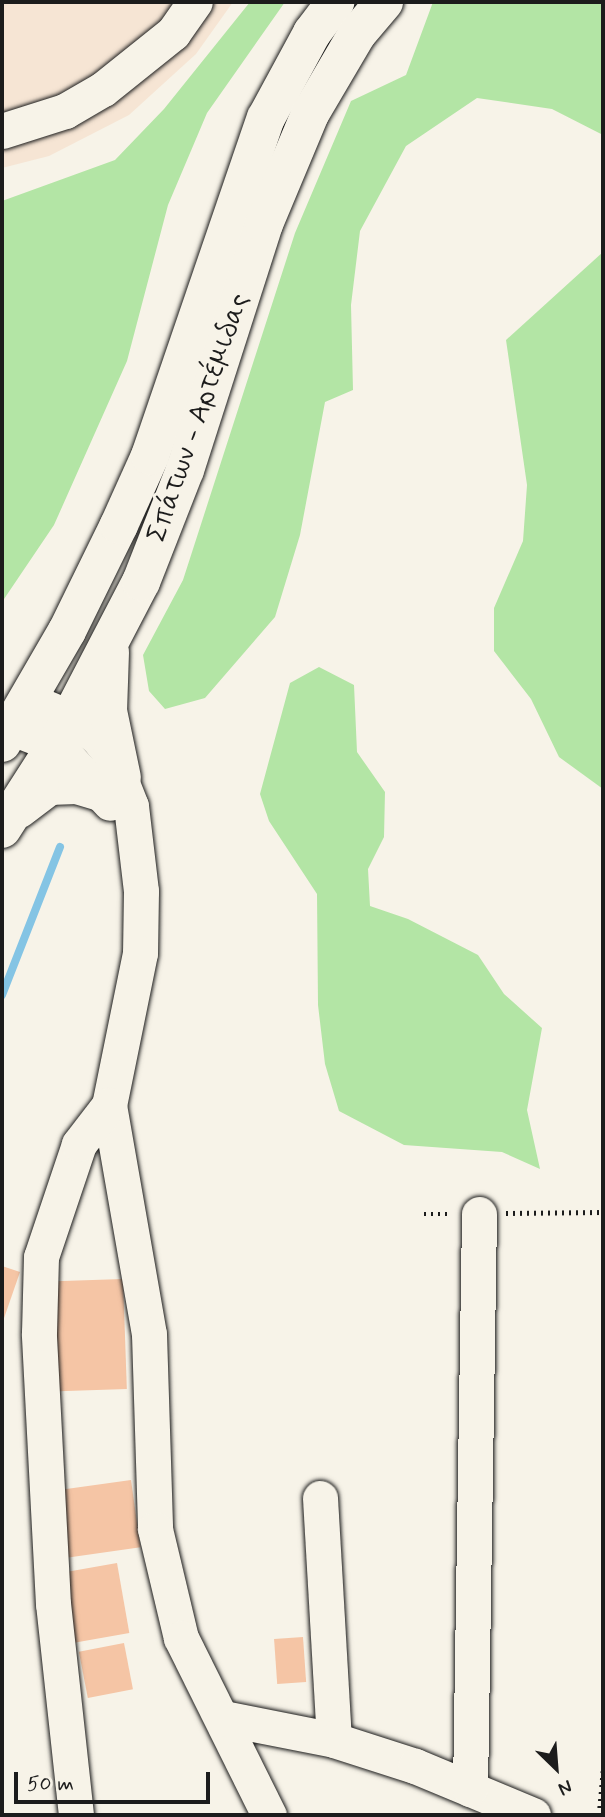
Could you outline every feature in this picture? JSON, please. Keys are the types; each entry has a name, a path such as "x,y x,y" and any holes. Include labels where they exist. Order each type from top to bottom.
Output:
{"main road":[{"name":"Σπάτων - Αρτέμιδας","path":"14,724 67,631 150,456 266,118 312,33 335,2"},
{"name":"Σπάτων - Αρτέμιδας","path":"5,825 63,732 111,643 186,470 264,224 310,114 357,34 384,2"},
{"path":"5,825 49,786 113,785 108,711 111,643"}],"street":[{"path":"2,131 65,111 103,89 173,33 195,2"},
{"path":"14,724 96,736 133,842 141,891 140,953 109,1105 149,1334 158,1541 181,1639 223,1718 269,1815"},
{"path":"76,1815 53,1604 39,1333 41,1257 79,1144 109,1105"},
{"path":"470,1789 479,1214"},
{"path":"320,1498 334,1740"},
{"path":"223,1718 334,1740 415,1766 533,1815"}],"path":[{"path":"424,1214 603,1212"},
{"path":"599,1815 603,1770"}],"shaded area":[{"path":"2,2 233,2 196,54 129,115 49,156 2,168"}],"green space":[{"path":"250,2 285,2 207,113 168,205 127,361 54,525 2,602 2,201 115,160 164,109"},
{"path":"433,2 603,2 603,135 552,109 477,98 406,146 360,231 351,305 353,390 325,402 300,535 275,617 205,698 165,709 149,691 143,655 183,580 295,233 351,101 406,75"},
{"path":"603,252 603,789 559,757 531,699 494,651 494,608 523,541 527,485 506,340"},
{"path":"319,667 354,685 357,752 385,792 384,837 368,869 370,906 408,919 478,955 504,994 542,1028 527,1110 540,1169 502,1152 404,1145 339,1111 325,1064 318,1005 317,894 269,821 260,794 290,683"}],"building":[{"path":"2,1266 20,1272 2,1324"},
{"path":"123,1279 127,1389 59,1391 55,1281"},
{"path":"131,1480 140,1547 63,1558 54,1491"},
{"path":"117,1563 129,1633 74,1643 62,1573"},
{"path":"303,1637 306,1682 277,1684 274,1639"},
{"path":"124,1643 133,1689 88,1698 79,1652"}],"waterway":[{"path":"2,995 60,847"}]}
